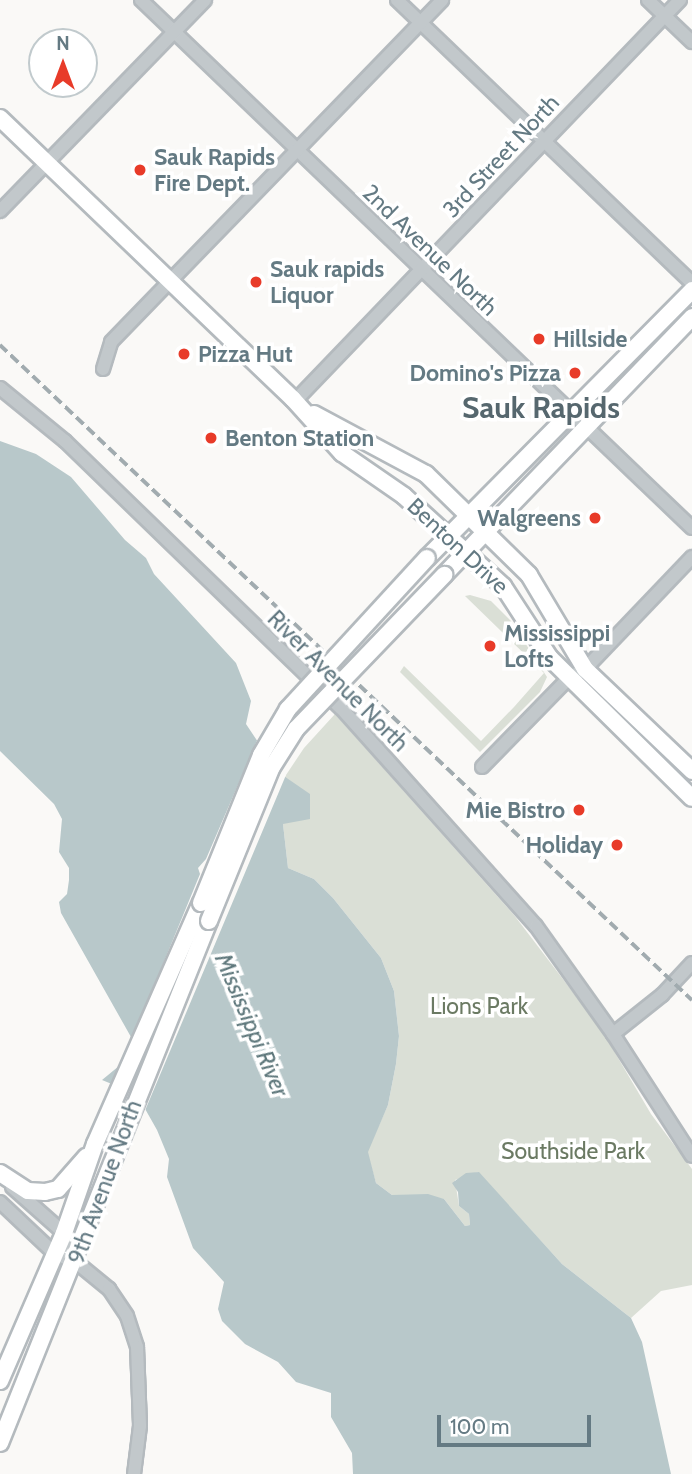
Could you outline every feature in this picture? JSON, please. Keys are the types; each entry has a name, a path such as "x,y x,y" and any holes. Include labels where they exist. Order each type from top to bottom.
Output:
{"main road":[{"name":"Benton Drive","path":"0,118 295,401 342,453 404,496 513,597 541,647 569,678 692,798"},
{"name":"9th Avenue North","path":"0,1381 64,1233 95,1143 201,903 261,755 288,709 467,514 568,410 692,289"},
{"name":"9th Avenue North","path":"0,1443 76,1262 121,1133 272,767 296,729 585,425 692,317"},
{"name":"Benton Drive","path":"295,401 347,435 415,466 467,514 538,586 564,639 585,669 692,771"},
{"path":"0,1174 28,1191 58,1189 95,1143"}],"street":[{"name":"2nd Avenue North","path":"141,0 421,272 692,528"},
{"path":"0,211 205,0"},
{"path":"397,0 692,283"},
{"path":"103,369 111,342 294,149 442,0"},
{"path":"648,0 692,42"},
{"name":"3rd Street North","path":"295,401 680,0"},
{"name":"River Avenue North","path":"0,388 65,441 341,708 536,926 613,1034 692,1156"},
{"path":"482,767 569,678 585,669 692,557"},
{"path":"613,1034 662,995 692,963"},
{"path":"613,1034 657,1009 692,974"},
{"path":"0,1174 64,1233 76,1262"},
{"path":"0,1202 55,1254 76,1262 109,1289 127,1316 137,1348 140,1426 134,1474"}],"green space":[{"path":"465,596 491,601 511,621 547,677 540,692 480,752 400,672 404,666 481,741 514,707 544,673"},
{"path":"335,714 514,915 601,1029 651,1114 692,1169 692,1285 661,1291 631,1318 562,1264 478,1172 455,1180 459,1206 469,1214 470,1225 465,1226 444,1199 392,1195 376,1183 367,1152 388,1105 396,1064 399,1036 394,991 381,958 333,898 314,879 288,868 283,824 293,786 284,778 304,748"}],"water":[{"name":"Mississippi River","path":"0,441 36,454 71,477 125,540 146,558 154,574 236,663 251,701 246,724 278,772 310,794 310,819 283,824 288,868 314,879 333,898 381,958 394,991 399,1036 396,1064 388,1105 368,1152 376,1183 392,1195 428,1194 444,1199 465,1226 470,1225 469,1214 459,1206 458,1192 452,1183 466,1173 479,1172 562,1264 631,1318 642,1342 671,1474 353,1474 352,1453 331,1417 331,1393 296,1382 278,1362 245,1344 222,1321 218,1309 224,1282 193,1248 167,1177 169,1159 157,1130 144,1107 124,1089 102,1080 119,1066 131,1037 61,913 59,902 67,894 69,880 69,868 59,852 62,819 54,804 0,751"}],"pier":[{"path":"259,736 286,775 144,1113 128,1096 112,1088 200,874 198,868 206,859"}],"railway":[{"path":"0,345 692,1000"}],"place":[{"name":"Sauk Rapids Fire Dept.","path":"140,170"},
{"name":"Sauk rapids Liquor","path":"256,282"},
{"name":"Hillside","path":"539,339"},
{"name":"Pizza Hut","path":"184,354"},
{"name":"Domino's Pizza","path":"575,373"},
{"name":"Benton Station","path":"211,438"},
{"name":"Walgreens","path":"595,518"},
{"name":"Mississippi Lofts","path":"490,646"},
{"name":"Mie Bistro","path":"579,810"},
{"name":"Holiday","path":"617,845"}],"district":[{"name":"Sauk Rapids","path":"541,408"}],"park label":[{"name":"Lions Park","path":"479,1006"},
{"name":"Southside Park","path":"573,1151"}]}
